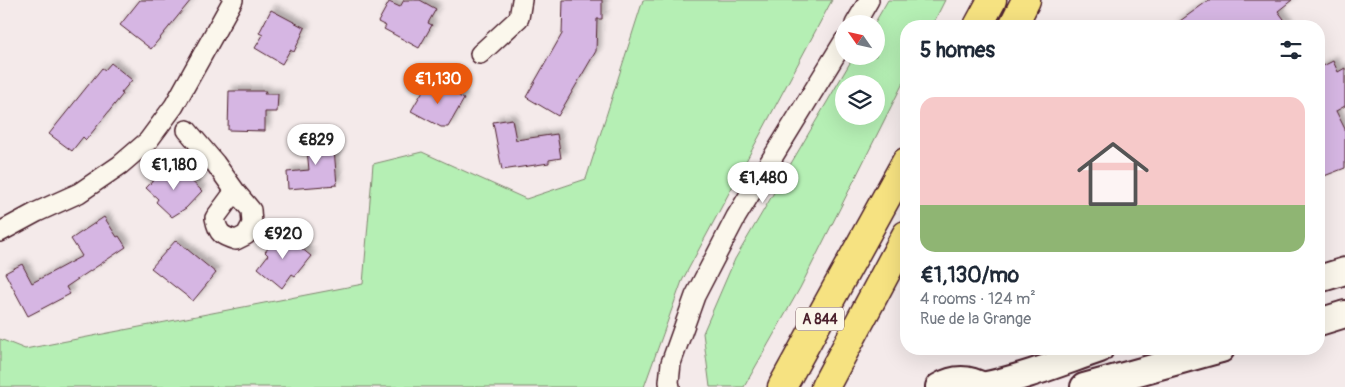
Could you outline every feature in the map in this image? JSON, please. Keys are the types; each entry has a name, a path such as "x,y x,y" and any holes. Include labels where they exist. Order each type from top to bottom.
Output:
{"highway":[{"path":"981,20 992,0"},
{"path":"1016,20 1026,0"},
{"name":"A 844","path":"782,387 900,173"},
{"name":"A 844","path":"825,387 900,246"}],"main road":[{"path":"1325,277 1345,272"},
{"path":"1325,320 1345,314"},
{"path":"939,387 946,382 960,380 970,381 983,387 1083,355"},
{"path":"1084,387 1200,355"}],"street":[{"path":"1,228 78,193 120,165 148,140 174,106 233,0"},
{"path":"480,54 519,18 522,0"},
{"path":"860,15 869,0"},
{"path":"670,387 671,363 695,296 736,216 835,56"},
{"path":"187,130 215,163 235,191"}],"green space":[{"path":"643,0 832,0 682,281 644,387 0,387 0,339 25,349 363,284 373,164 422,152 526,199 586,179"},
{"path":"888,0 945,0 935,20 900,20 900,89 885,119 885,75 843,75 849,65 885,65 885,15 879,15"},
{"path":"835,88 835,125 882,125 800,288 744,387 710,387 703,333 735,259"}],"building":[{"path":"140,0 191,0 151,49 120,25"},
{"path":"404,0 420,0 436,9 428,23 432,25 419,48 384,29 386,26 378,22 389,2 400,7"},
{"path":"563,0 602,0 602,19 597,19 596,51 558,116 526,97 562,34"},
{"path":"1209,0 1292,0 1278,11 1285,20 1181,20"},
{"path":"271,10 305,28 294,52 290,50 282,64 255,48 263,35 259,33"},
{"path":"1333,61 1338,72 1345,68 1345,106 1336,111 1345,129 1345,168 1325,176 1325,65"},
{"path":"111,63 132,80 86,140 83,137 72,151 49,134 102,68 105,70"},
{"path":"430,79 464,99 448,127 441,127 411,111"},
{"path":"229,91 266,91 264,94 278,94 277,112 265,112 265,131 228,130"},
{"path":"512,119 516,140 557,134 561,158 549,160 549,163 502,170 493,122"},
{"path":"333,137 337,185 288,189 287,172 309,170 306,140"},
{"path":"168,165 179,175 182,172 202,191 186,208 172,217 156,202 158,199 146,188"},
{"path":"104,217 126,247 66,287 70,294 28,316 5,273 22,264 32,283 82,256 71,239"},
{"path":"281,232 311,256 295,276 292,274 282,288 258,268 268,255 265,252"},
{"path":"176,240 216,273 193,301 151,268"}]}
